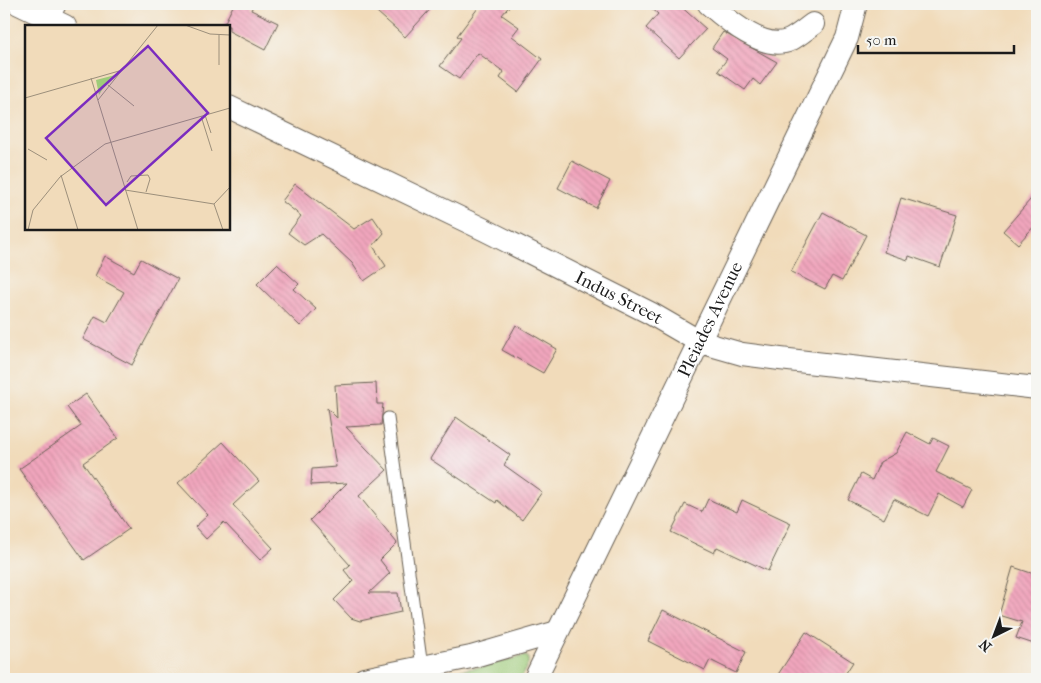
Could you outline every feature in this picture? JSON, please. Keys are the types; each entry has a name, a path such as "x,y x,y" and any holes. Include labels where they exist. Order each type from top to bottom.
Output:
{"street":[{"path":"709,4 731,24 755,36 774,42 790,41 812,24"},
{"name":"Pleiades Avenue","path":"535,679 847,38 856,4"},
{"name":"Indus Street","path":"230,106 485,230 650,313 700,342 742,354 770,358 1037,388"},
{"path":"364,679 472,657 557,632"}],"lane":[{"path":"388,418 422,667"}],"green space":[{"path":"524,656 528,657 528,664 520,679 398,679 482,667"}],"building":[{"path":"234,4 254,4 251,10 278,23 265,50 230,32 230,25 224,25"},
{"path":"368,4 435,4 405,37"},
{"path":"481,4 511,4 502,15 519,27 512,36 542,59 518,92 500,78 504,72 478,53 459,79 440,66 461,38 457,36"},
{"path":"647,4 678,4 706,29 679,58 646,28 658,14"},
{"path":"723,32 777,62 760,85 753,79 745,90 718,71 727,59 712,48"},
{"path":"572,161 610,181 596,208 558,188"},
{"path":"295,184 354,229 373,217 384,233 373,246 386,266 364,281 352,263 321,234 304,245 288,233 301,216 282,201"},
{"path":"1037,192 1037,223 1018,244 1003,231"},
{"path":"901,198 957,215 940,267 909,256 908,260 884,252"},
{"path":"823,212 866,235 842,281 832,276 825,289 791,272"},
{"path":"105,256 134,272 141,259 178,279 132,365 83,339 95,316 107,322 124,292 95,276"},
{"path":"277,264 299,284 294,289 316,309 300,326 257,284"},
{"path":"516,325 557,349 543,373 502,350"},
{"path":"376,383 377,404 383,404 381,425 346,427 387,470 359,496 397,543 380,560 390,573 369,593 398,593 401,612 360,621 351,618 334,600 353,581 344,570 350,565 310,520 347,483 311,485 312,469 336,467 327,408 337,418 335,385"},
{"path":"86,394 118,438 83,463 129,529 84,560 19,469 81,426 67,407"},
{"path":"456,417 510,455 504,465 542,492 522,520 497,500 496,503 430,459"},
{"path":"907,432 930,444 933,438 949,446 936,472 972,490 963,507 939,494 928,516 894,499 884,519 848,500 861,474 872,480 880,462 896,453"},
{"path":"223,442 259,481 233,505 273,548 260,560 224,522 206,539 195,527 208,515 178,483"},
{"path":"708,499 737,512 742,500 791,523 768,571 717,547 714,553 671,532 685,504 702,512"},
{"path":"1013,567 1037,575 1037,645 1016,638 1022,622 999,615"},
{"path":"663,610 746,652 736,673 710,660 705,670 648,641"},
{"path":"806,632 853,662 842,679 775,679"}]}
